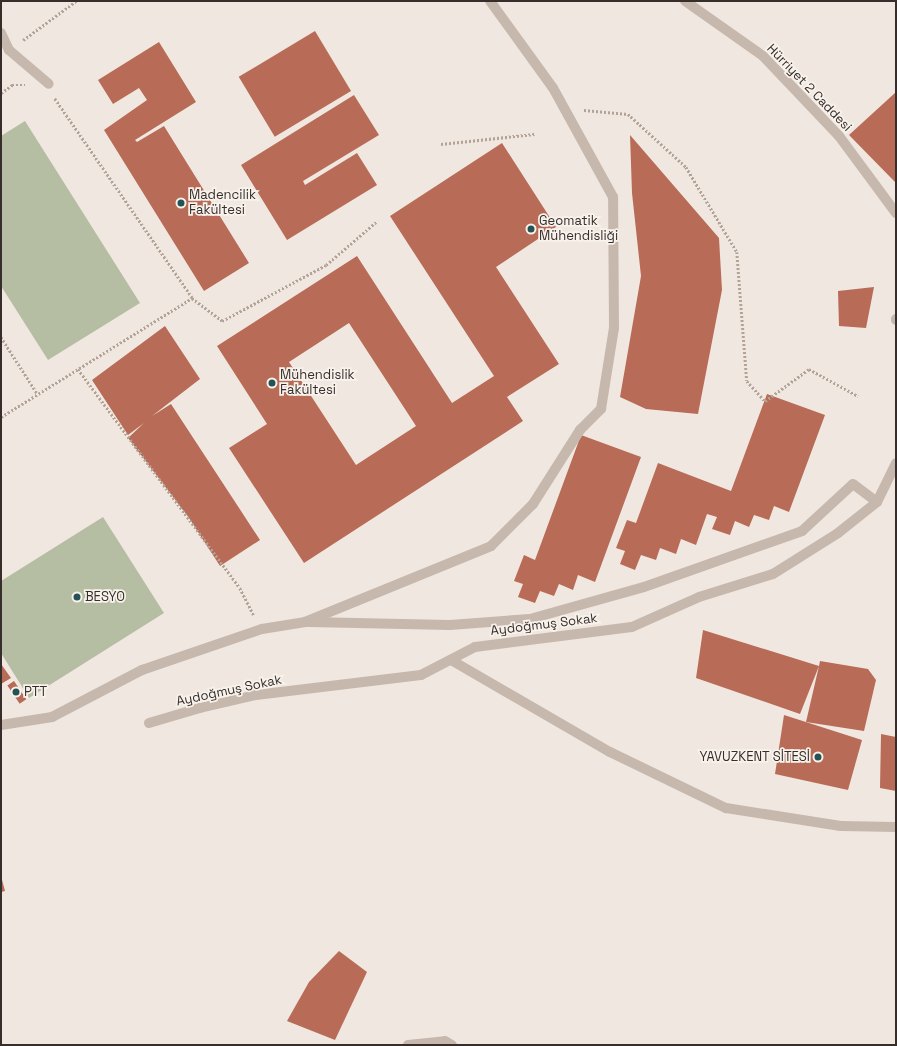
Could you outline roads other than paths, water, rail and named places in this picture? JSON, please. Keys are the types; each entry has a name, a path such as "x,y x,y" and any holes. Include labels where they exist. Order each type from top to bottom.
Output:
{"street":[{"path":"305,622 491,546 533,504 580,430 601,409 614,328 613,197 553,88 490,1"},
{"name":"Hürriyet 2 Caddesi","path":"685,1 763,56 839,136 896,213"},
{"path":"1,33 9,50 49,84"},
{"name":"Aydoğmuş Sokak","path":"149,723 200,708 256,695 421,675 476,647 632,627 699,597 773,574 838,533 877,502 896,463"},
{"path":"1,725 52,717 142,670 262,629 305,622 450,625 530,619 644,587 802,531 854,484 877,502"},
{"path":"451,660 610,752 726,808 841,826 896,827"},
{"path":"408,1045 446,1041 452,1045"}],"place":[{"name":"Madencilik Fakültesi","path":"181,203"},
{"name":"Geomatik Mühendisliği","path":"531,229"},
{"name":"Mühendislik Fakültesi","path":"272,383"},
{"name":"BESYO","path":"77,597"},
{"name":"PTT","path":"16,692"},
{"name":"YAVUZKENT SİTESİ","path":"818,757"}]}
